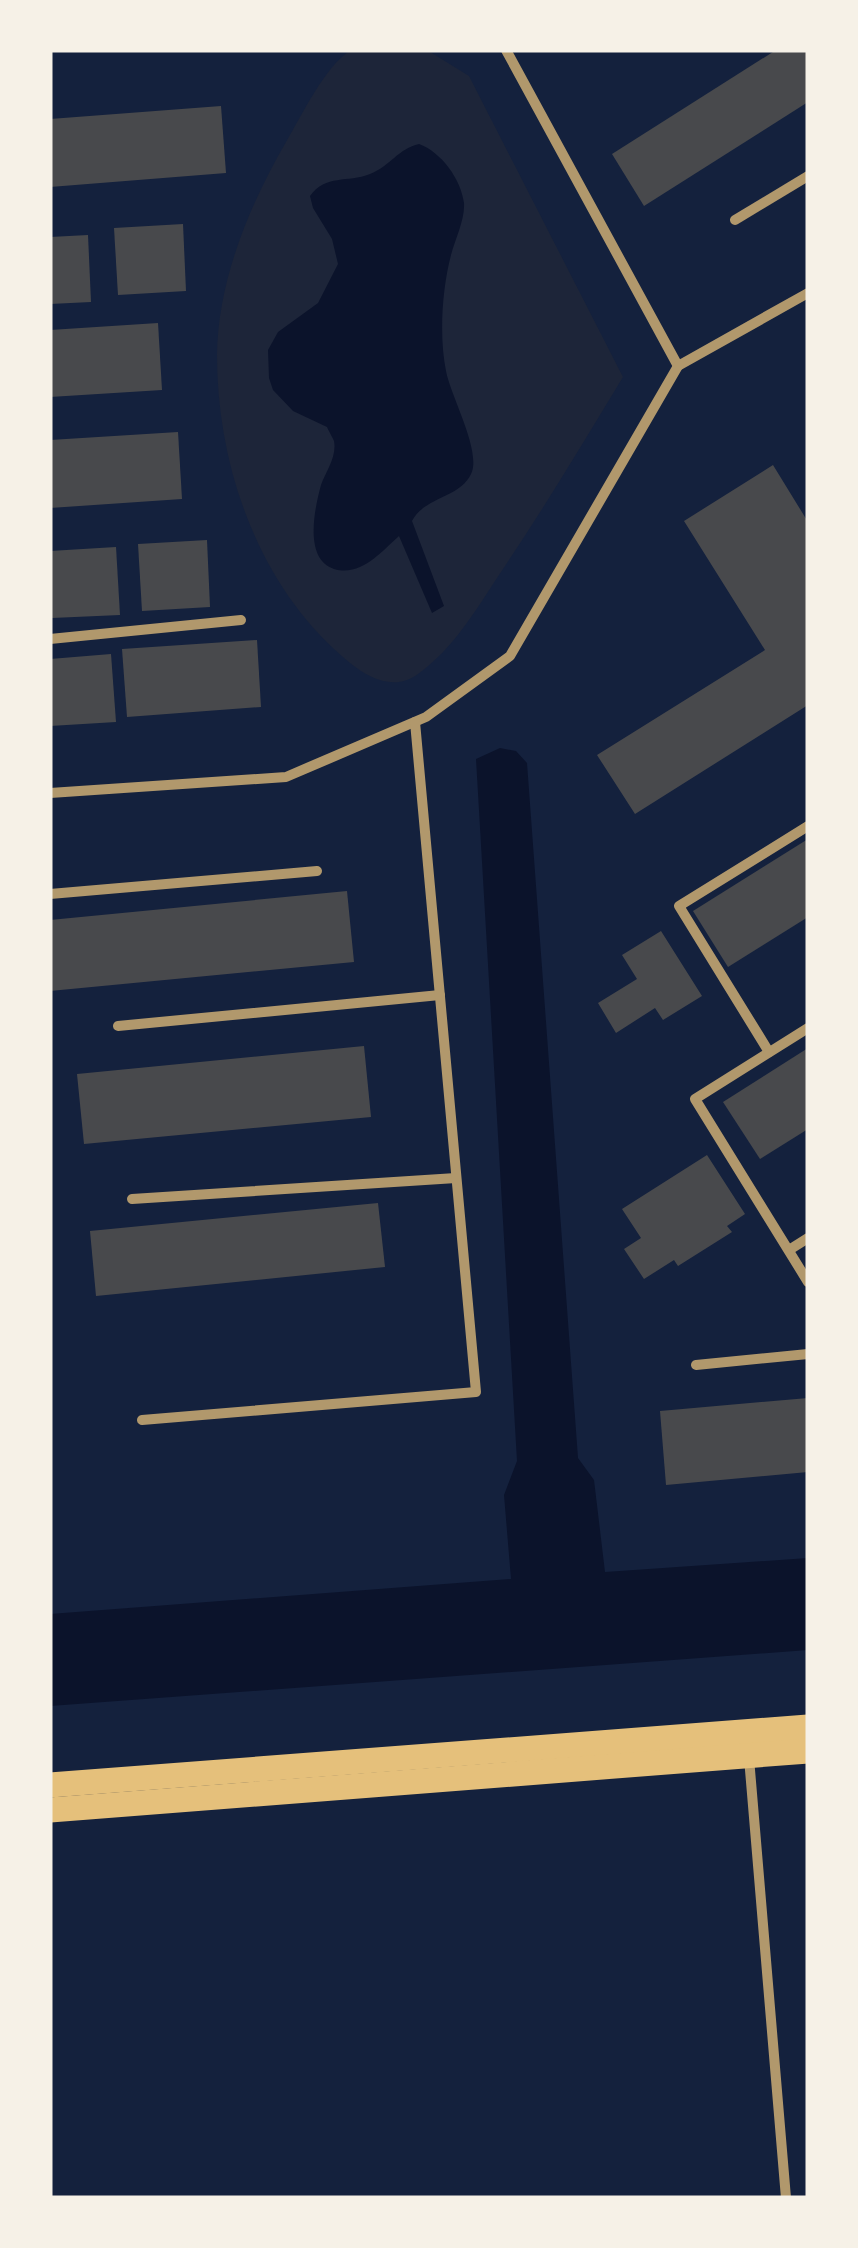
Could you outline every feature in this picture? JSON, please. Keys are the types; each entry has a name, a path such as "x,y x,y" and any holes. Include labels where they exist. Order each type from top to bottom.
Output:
{"main road":[{"path":"50,1810 748,1744 808,1727"},
{"path":"50,1785 748,1744 808,1750"}],"street":[{"path":"506,50 678,366"},
{"path":"736,220 808,176"},
{"path":"50,793 286,778 415,722 510,656 678,366 808,292"},
{"path":"50,639 241,620"},
{"path":"142,1420 476,1392 415,722"},
{"path":"769,1052 679,906 808,826"},
{"path":"50,894 317,871"},
{"path":"118,1026 440,995"},
{"path":"808,1028 695,1099 808,1282"},
{"path":"132,1199 456,1178"},
{"path":"788,1250 808,1238"},
{"path":"696,1365 808,1354"},
{"path":"748,1744 786,2198"}],"shaded area":[{"path":"351,50 427,50 469,76 623,377 463,628 431,664 400,682 374,678 350,663 318,633 268,564 235,483 219,398 219,327 238,244 272,166 307,105 332,67"},
{"path":"419,144 449,168 464,203 445,283 443,343 446,371 469,439 473,464 466,482 425,507 412,521 444,606 432,613 399,536 370,562 353,569 334,569 318,555 314,519 321,485 333,458 334,441 327,427 293,411 273,390 268,350 278,332 318,303 338,264 332,239 310,196 330,182 377,171"},
{"path":"500,748 516,751 527,763 578,1458 594,1480 605,1572 808,1558 808,1650 50,1706 50,1614 511,1579 504,1495 517,1461 476,759"}],"building":[{"path":"776,50 808,50 808,102 644,206 612,154"},
{"path":"221,106 226,173 50,187 50,119"},
{"path":"183,224 186,291 118,295 114,228"},
{"path":"88,235 91,302 50,304 50,237"},
{"path":"158,323 162,390 50,397 50,330"},
{"path":"178,432 182,499 50,508 50,440"},
{"path":"773,465 808,522 808,705 635,814 597,755 765,650 684,521"},
{"path":"207,540 210,607 142,611 138,544"},
{"path":"116,547 120,615 52,618 50,551"},
{"path":"257,640 261,707 127,717 122,649"},
{"path":"111,654 116,722 50,726 50,659"},
{"path":"808,839 808,917 728,967 693,911"},
{"path":"347,891 354,962 50,991 50,920"},
{"path":"661,931 702,996 663,1020 655,1008 616,1033 598,1003 637,979 622,955"},
{"path":"364,1046 371,1117 84,1144 77,1074"},
{"path":"808,1048 808,1129 760,1159 723,1102"},
{"path":"707,1155 745,1214 727,1226 732,1232 678,1266 674,1260 644,1279 624,1249 641,1238 622,1209"},
{"path":"378,1203 385,1267 96,1296 90,1231"},
{"path":"808,1398 808,1472 666,1485 660,1411"}]}
